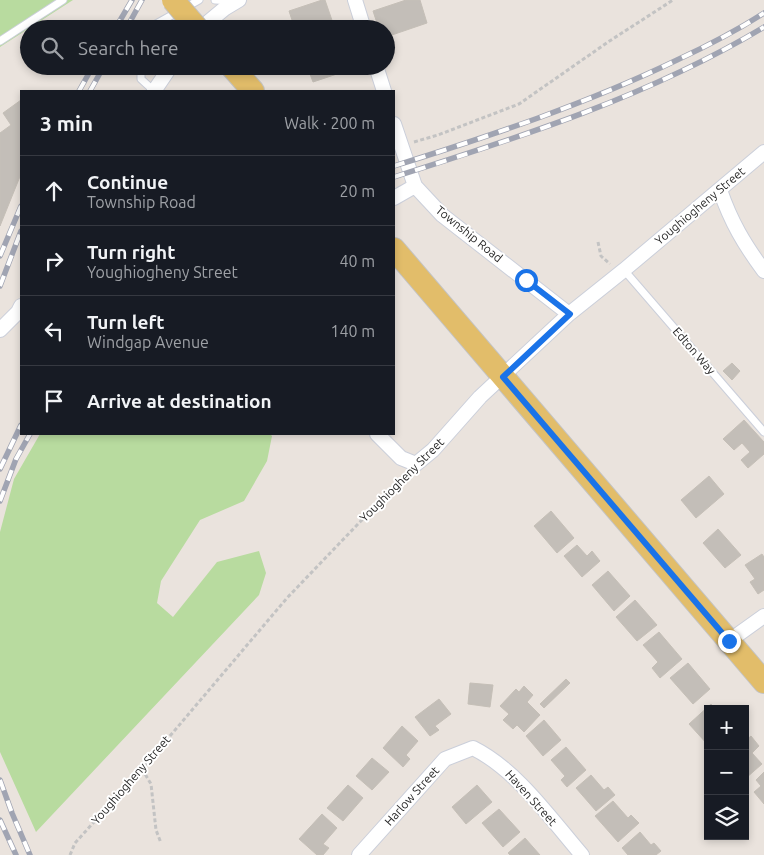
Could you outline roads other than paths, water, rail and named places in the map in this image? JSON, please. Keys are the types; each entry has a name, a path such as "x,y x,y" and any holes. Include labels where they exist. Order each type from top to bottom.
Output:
{"main road":[{"path":"173,0 191,20"},
{"path":"239,75 252,90"},
{"path":"395,250 764,682"}],"street":[{"path":"355,0 361,20"},
{"path":"210,20 238,1"},
{"path":"155,90 165,75"},
{"path":"379,75 384,90"},
{"name":"Township Road","path":"395,131 415,186 442,215 570,314"},
{"name":"Youghiogheny Street","path":"377,435 401,458 416,464 433,450 480,397 570,314 764,152"},
{"path":"395,197 415,186"},
{"path":"720,190 734,226 764,271"},
{"path":"0,330 20,307"},
{"path":"729,641 764,616"},
{"name":"Harlow Street","path":"359,855 445,760 474,748"},
{"name":"Haven Street","path":"474,748 489,756 514,776 582,855"}],"lane":[{"path":"32,20 63,0"},
{"path":"163,20 199,0"},
{"path":"215,0 238,1"},
{"path":"0,41 20,28"},
{"path":"142,75 142,79 153,90"},
{"name":"Edton Way","path":"624,270 764,432"}],"railway":[{"path":"120,20 132,0"},
{"path":"131,20 142,0"},
{"path":"395,166 502,131 608,91 699,49 764,13"},
{"path":"395,177 584,113 676,74 764,27"},
{"path":"80,90 88,75"},
{"path":"91,90 99,75"},
{"path":"0,256 20,208"},
{"path":"0,286 20,234"},
{"path":"0,469 20,427"},
{"path":"0,501 16,459 29,435"},
{"path":"0,780 30,855"},
{"path":"0,820 16,855"}]}
